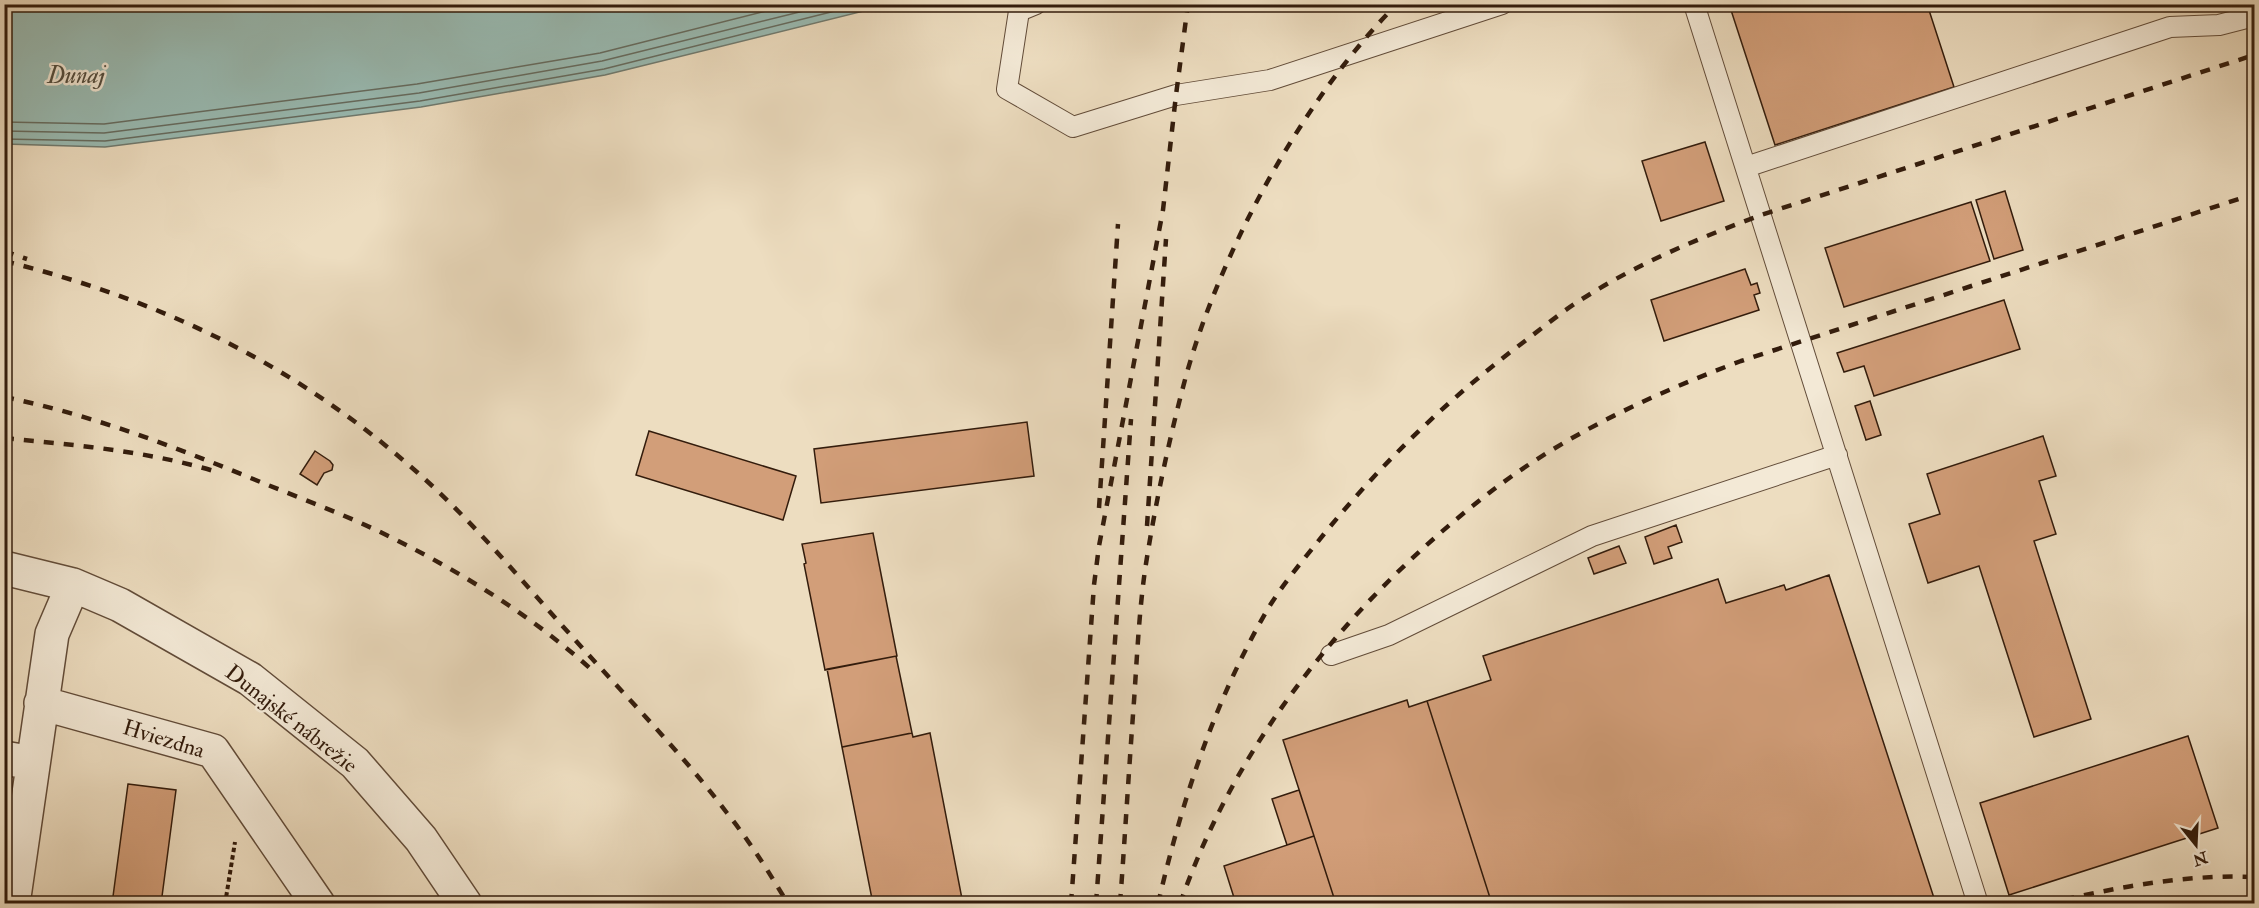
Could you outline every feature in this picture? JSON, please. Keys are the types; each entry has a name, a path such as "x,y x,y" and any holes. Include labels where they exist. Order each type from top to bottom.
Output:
{"street":[{"name":"Dunajské nábrežie","path":"4,568 73,585 120,605 250,679 355,764 421,839 465,903"},
{"path":"13,903 19,760 42,703 52,633 73,585"},
{"name":"Hviezdna","path":"42,703 213,751 318,903"}],"lane":[{"path":"1036,4 1019,11 1007,89 1073,127 1176,95 1270,80 1502,4"},
{"path":"1694,4 1978,903"},
{"path":"1746,167 2170,27 2219,25 2254,16"},
{"path":"1331,655 1389,635 1592,536 1837,455"}],"path":[{"path":"225,903 243,795"}],"water":[{"name":"Dunaj","path":"5,4 888,5 605,75 421,107 105,147 5,144"}],"building":[{"path":"1729,4 1927,4 1954,87 1775,145"},
{"path":"1705,142 1724,201 1661,221 1642,161"},
{"path":"2005,191 2023,250 1994,259 1976,200"},
{"path":"1971,202 1990,261 1844,307 1825,248"},
{"path":"1745,269 1751,285 1757,283 1760,293 1754,295 1759,310 1664,341 1651,300"},
{"path":"2004,300 2020,349 1874,396 1864,366 1844,372 1837,353"},
{"path":"1870,401 1881,435 1866,440 1855,406"},
{"path":"1027,422 1034,476 821,503 814,449"},
{"path":"649,431 796,476 783,520 636,475"},
{"path":"2043,436 2056,476 2039,481 2056,534 2034,541 2091,719 2034,737 1979,566 1928,583 1909,524 1940,514 1927,474"},
{"path":"315,451 333,465 332,470 324,473 317,485 300,474"},
{"path":"1676,525 1682,542 1668,547 1672,558 1654,564 1645,537"},
{"path":"873,533 897,656 825,670 802,544"},
{"path":"1619,546 1626,563 1594,574 1588,558"},
{"path":"1829,575 1934,898 1917,904 1492,904 1427,701 1491,680 1483,656 1718,579 1726,603 1784,585 1786,590"},
{"path":"896,656 912,733 842,747 827,669"},
{"path":"1407,700 1409,707 1427,701 1492,904 1336,904 1283,740"},
{"path":"912,733 913,737 930,733 963,904 873,904 842,747"},
{"path":"2188,736 2218,828 2009,895 1980,803"},
{"path":"128,784 176,790 161,904 112,904"},
{"path":"1299,790 1314,836 1287,845 1272,799"},
{"path":"1314,836 1336,904 1236,904 1224,866"},
{"path":"1934,898 1936,904 1917,904"}],"railway":[{"path":"1071,904 1094,585 1099,546 1163,210 1188,4"},
{"path":"1120,904 1143,586 1163,472 1186,376 1201,328 1221,278 1270,178 1299,129 1330,84 1397,4"},
{"path":"1158,904 1189,789 1216,714 1250,642 1275,597 1324,534 1391,458 1439,412 1517,347 1569,308 1608,284 1650,261 1717,232 1761,215 2254,55"},
{"path":"1180,904 1204,843 1233,785 1267,729 1305,676 1346,626 1391,578 1439,534 1518,472 1578,434 1642,402 1741,361 2254,194"},
{"path":"1099,508 1118,224"},
{"path":"1147,526 1166,239"},
{"path":"4,251 27,259"},
{"path":"4,261 118,295 225,341 275,369 372,434 462,515 676,751 744,835 788,904"},
{"path":"4,397 70,413 165,444 376,530 433,559 517,611 593,671"},
{"path":"1096,904 1131,419"},
{"path":"4,438 138,454 217,472"},
{"path":"2045,904 2149,883 2201,878 2254,877"}]}
